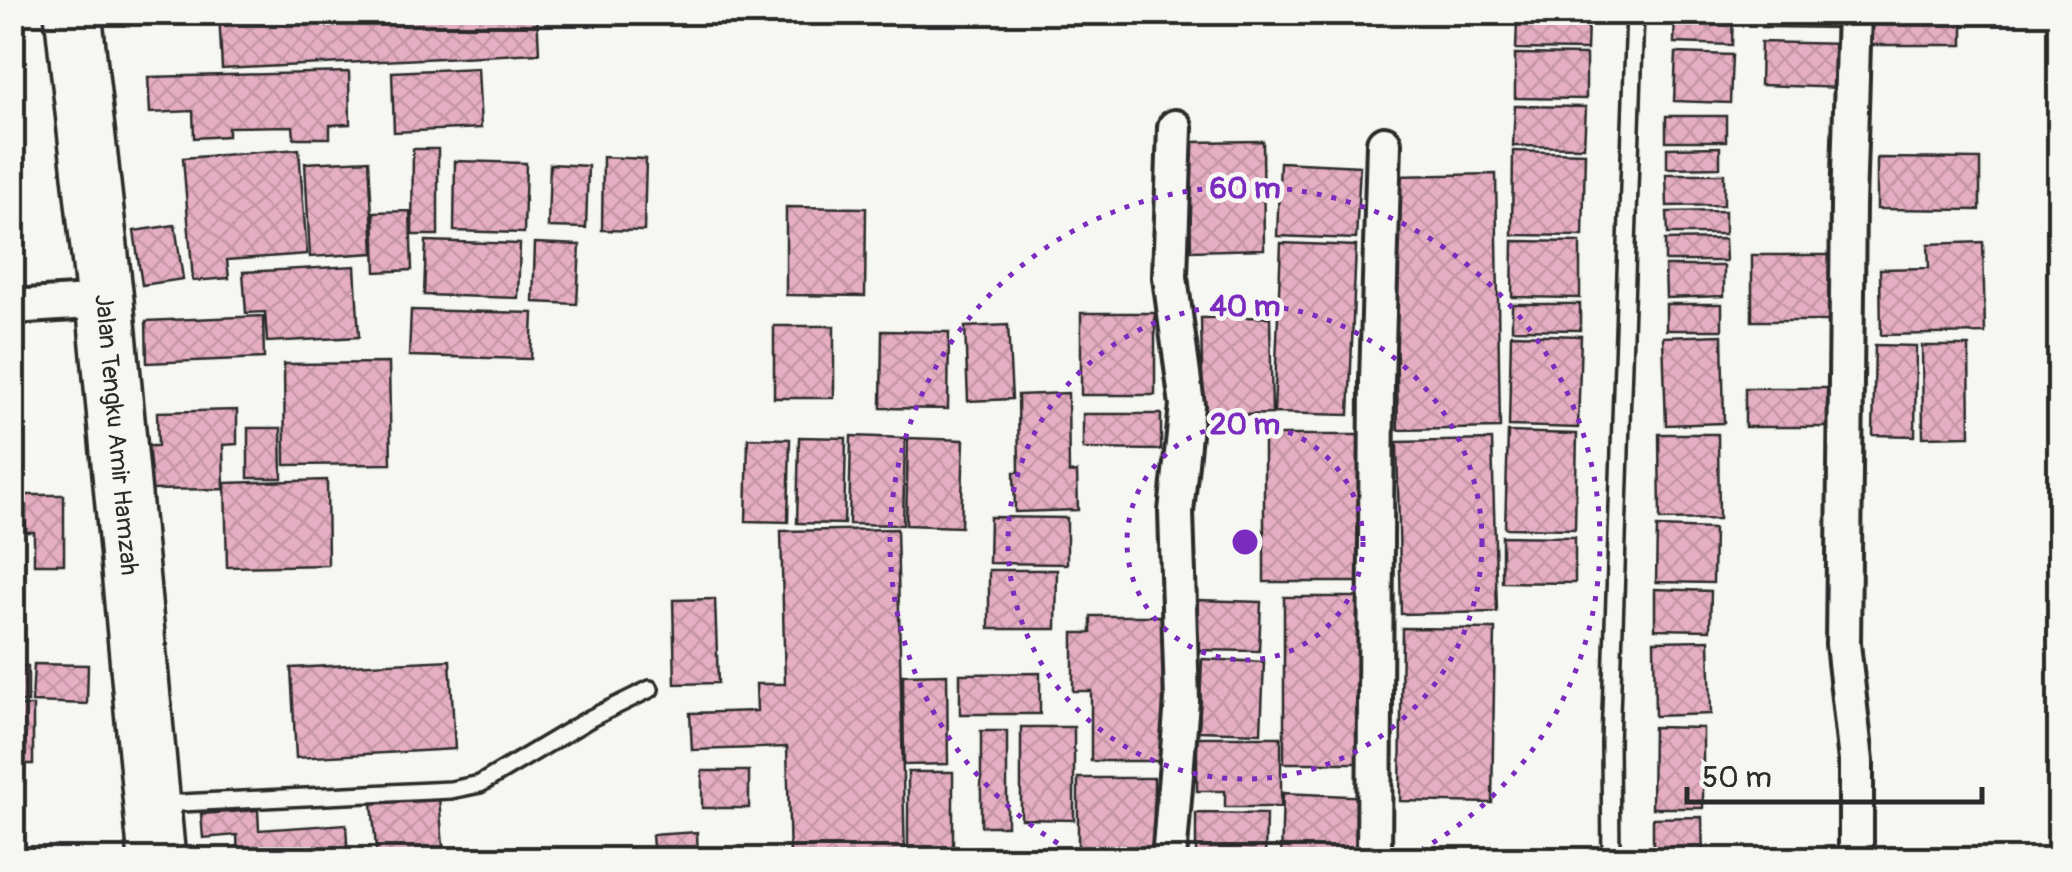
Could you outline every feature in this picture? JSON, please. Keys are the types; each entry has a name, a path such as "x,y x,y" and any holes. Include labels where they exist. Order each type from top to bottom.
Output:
{"highway":[{"name":"Jalan Tengku Amir Hamzah","path":"73,12 105,301 156,860"}],"street":[{"path":"1854,12 1843,644 1856,761 1856,860"},
{"path":"1169,860 1182,701 1176,512 1187,405 1170,277 1175,127"},
{"path":"1374,860 1384,144"},
{"path":"12,307 105,301"}],"lane":[{"path":"1611,860 1610,743 1634,12"},
{"path":"152,804 451,790 480,784 591,718 650,689"}],"building":[{"path":"219,12 537,12 539,53 222,69"},
{"path":"1675,12 1733,12 1732,45 1674,43"},
{"path":"1762,12 1846,12 1846,28 1762,27"},
{"path":"1871,12 1963,12 1963,45 1871,45"},
{"path":"1517,21 1588,21 1587,50 1516,49"},
{"path":"1761,42 1845,44 1844,88 1760,85"},
{"path":"1676,53 1732,55 1730,103 1674,101"},
{"path":"1515,54 1586,55 1586,99 1515,98"},
{"path":"478,68 481,128 394,132 392,72"},
{"path":"349,72 350,124 330,125 330,138 294,138 293,126 228,127 228,136 194,138 193,111 150,113 148,77"},
{"path":"1515,106 1586,107 1584,147 1513,146"},
{"path":"1666,116 1726,116 1726,141 1666,141"},
{"path":"1263,141 1264,249 1191,251 1189,142"},
{"path":"1720,147 1720,167 1667,168 1667,148"},
{"path":"299,149 307,254 227,260 229,278 193,281 183,158"},
{"path":"413,149 438,149 438,235 412,235"},
{"path":"1513,151 1585,153 1583,236 1512,235"},
{"path":"603,157 646,159 644,231 602,230"},
{"path":"1877,158 1980,159 1980,210 1877,209"},
{"path":"369,160 374,253 310,257 305,163"},
{"path":"455,161 526,163 524,233 454,231"},
{"path":"1280,162 1360,166 1356,239 1277,236"},
{"path":"550,164 588,166 586,228 548,227"},
{"path":"1496,174 1500,428 1398,430 1393,176"},
{"path":"1666,174 1724,174 1724,205 1667,206"},
{"path":"786,207 866,208 865,296 786,295"},
{"path":"410,211 412,270 376,272 374,212"},
{"path":"1725,211 1725,234 1668,234 1667,212"},
{"path":"175,225 183,279 142,285 134,231"},
{"path":"1725,239 1726,261 1665,261 1665,240"},
{"path":"426,241 520,244 518,298 424,295"},
{"path":"1513,241 1580,242 1580,298 1512,297"},
{"path":"1983,242 1985,333 1881,335 1880,269 1929,268 1928,244"},
{"path":"535,243 580,245 577,304 533,302"},
{"path":"1281,243 1356,246 1349,415 1274,413"},
{"path":"1752,255 1839,255 1839,321 1752,321"},
{"path":"355,266 359,337 267,342 265,312 246,313 243,272"},
{"path":"1665,266 1724,266 1724,296 1666,298"},
{"path":"1512,304 1580,304 1580,330 1512,329"},
{"path":"1666,304 1722,304 1722,330 1666,330"},
{"path":"411,310 533,313 531,359 409,356"},
{"path":"1081,313 1155,313 1155,395 1081,395"},
{"path":"263,316 264,358 147,363 146,321"},
{"path":"1270,317 1272,414 1203,416 1201,318"},
{"path":"1008,325 1012,399 968,401 965,327"},
{"path":"774,326 834,326 834,398 774,398"},
{"path":"882,331 949,332 948,409 881,408"},
{"path":"1511,334 1581,336 1578,428 1509,426"},
{"path":"1722,335 1724,423 1666,425 1663,337"},
{"path":"1875,345 1916,346 1915,436 1873,435"},
{"path":"1922,346 1969,346 1970,436 1923,437"},
{"path":"389,363 391,464 285,465 284,364"},
{"path":"1745,388 1840,388 1840,427 1745,427"},
{"path":"1068,393 1069,473 1077,472 1078,510 1015,512 1018,395"},
{"path":"237,410 237,444 223,445 224,489 146,490 145,446 158,446 157,412"},
{"path":"1083,414 1161,414 1161,450 1083,449"},
{"path":"248,428 281,428 282,478 248,478"},
{"path":"1508,432 1577,434 1575,529 1505,528"},
{"path":"1659,434 1718,434 1719,519 1660,520"},
{"path":"1264,435 1365,435 1365,582 1264,582"},
{"path":"851,436 905,438 903,525 849,524"},
{"path":"799,437 846,438 844,524 797,523"},
{"path":"748,438 790,439 788,522 746,521"},
{"path":"908,438 964,440 961,527 906,525"},
{"path":"1492,440 1497,612 1401,614 1397,442"},
{"path":"327,480 328,565 227,567 225,483"},
{"path":"25,495 64,495 64,564 34,564 34,532 26,532"},
{"path":"12,496 18,496 19,566 12,566"},
{"path":"990,517 1067,518 1067,564 989,563"},
{"path":"1657,527 1714,529 1713,583 1656,582"},
{"path":"897,529 905,860 790,860 787,747 692,750 690,713 757,711 756,684 785,684 781,531"},
{"path":"1502,536 1575,537 1575,583 1502,582"},
{"path":"989,570 1057,570 1056,629 989,629"},
{"path":"1655,589 1711,591 1710,630 1655,629"},
{"path":"1284,597 1359,597 1360,763 1284,763"},
{"path":"715,599 718,683 675,684 673,600"},
{"path":"1198,600 1261,602 1259,651 1196,650"},
{"path":"1091,616 1163,616 1163,761 1091,761 1091,691 1073,691 1073,633 1091,633"},
{"path":"1402,628 1495,629 1492,803 1400,801"},
{"path":"1709,640 1711,714 1655,716 1654,641"},
{"path":"1202,659 1264,662 1261,733 1199,731"},
{"path":"450,660 455,749 296,758 291,668"},
{"path":"34,664 88,665 87,704 32,702"},
{"path":"12,666 28,666 28,702 12,702"},
{"path":"1040,673 1040,714 960,714 960,674"},
{"path":"947,674 948,764 904,765 903,675"},
{"path":"12,706 33,706 33,764 12,764"},
{"path":"1021,727 1074,727 1074,820 1021,819"},
{"path":"1653,727 1703,728 1703,808 1652,808"},
{"path":"981,731 1007,731 1007,826 981,826"},
{"path":"1197,737 1281,737 1281,807 1225,807 1225,791 1197,791"},
{"path":"702,771 749,771 749,808 702,808"},
{"path":"908,772 953,772 953,860 908,860"},
{"path":"1078,778 1154,778 1154,860 1078,860"},
{"path":"1283,793 1370,797 1368,860 1281,860"},
{"path":"439,798 444,859 377,860 372,803"},
{"path":"258,810 259,830 346,824 348,860 238,860 237,835 203,838 201,814"},
{"path":"1196,813 1266,814 1265,860 1196,860"},
{"path":"1702,817 1703,860 1653,860 1653,818"},
{"path":"697,832 698,860 654,860 652,835"}]}
